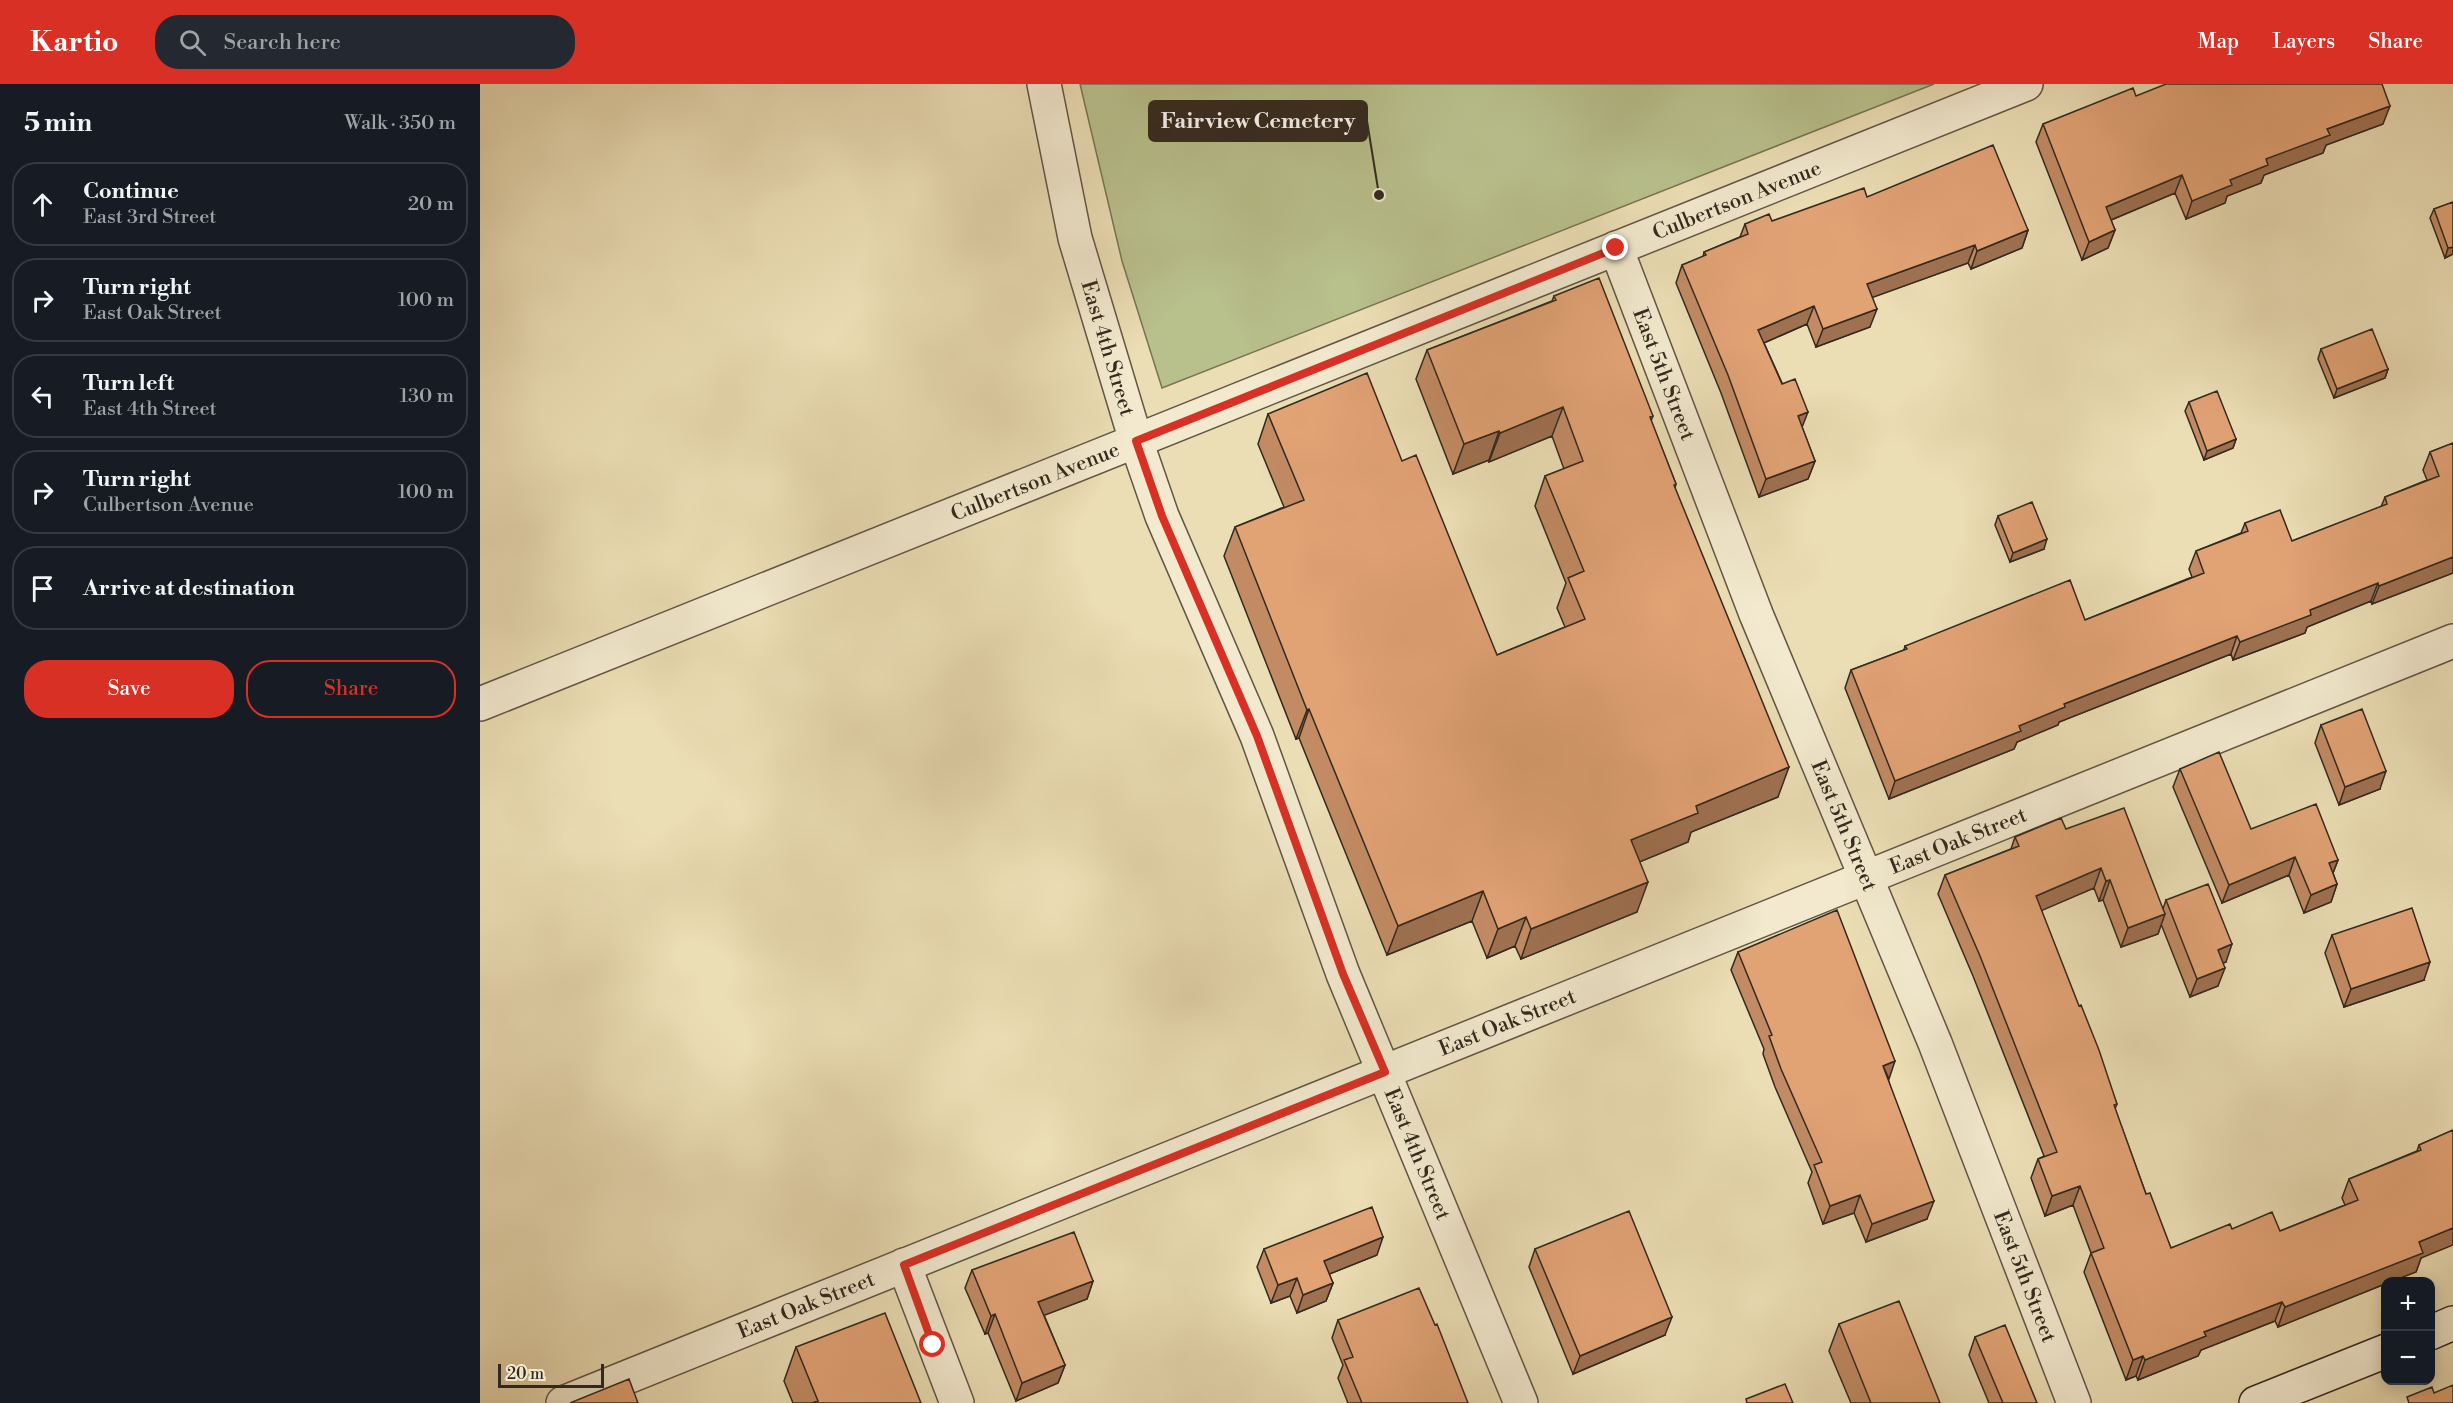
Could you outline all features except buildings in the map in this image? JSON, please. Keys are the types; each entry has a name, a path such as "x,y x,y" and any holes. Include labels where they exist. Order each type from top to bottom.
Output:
{"street":[{"name":"East 4th Street","path":"1044,84 1075,238 1136,441 1162,516 1257,736 1343,974 1521,1403"},
{"name":"Culbertson Avenue","path":"480,704 2026,84"},
{"name":"East 5th Street","path":"1616,248 1756,614 1935,1043 2074,1403"},
{"name":"East Oak Street","path":"563,1403 2453,641"},
{"path":"904,1265 957,1403"},
{"path":"2435,1331 2453,1323"},
{"path":"2256,1403 2381,1353"}],"green space":[{"path":"1080,84 1934,84 1162,388 1122,261"}],"place":[{"name":"Fairview Cemetery","path":"1379,195"}],"route":[{"path":"933,1345 904,1265 1385,1072 1343,974 1257,736 1162,516 1136,441 1616,248"}]}
